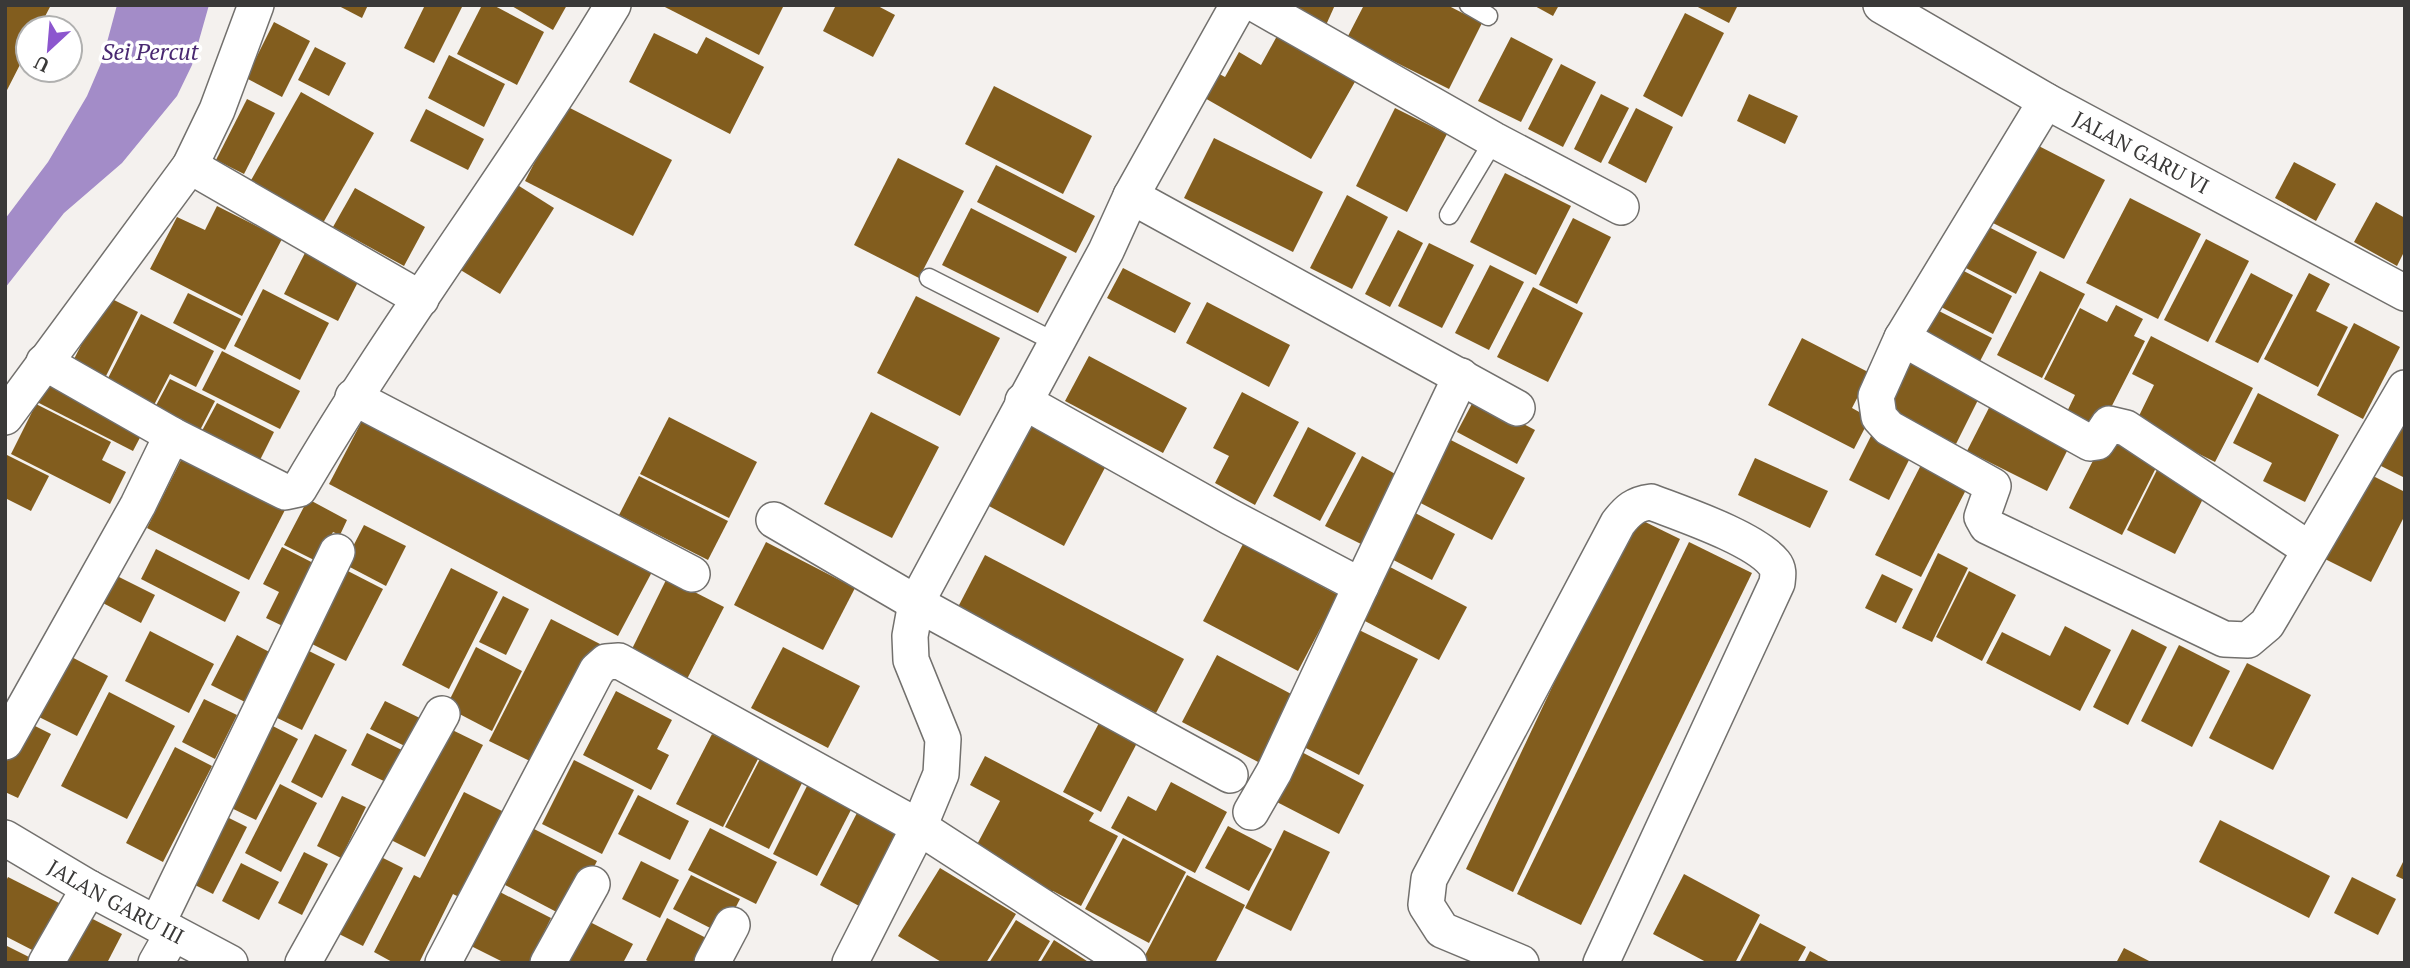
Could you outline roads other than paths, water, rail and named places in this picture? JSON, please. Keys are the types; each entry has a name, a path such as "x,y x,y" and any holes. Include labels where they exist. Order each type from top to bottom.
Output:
{"street":[{"path":"5,417 190,166 217,110 256,5"},
{"path":"850,963 919,827 941,774 943,739 911,660 910,636 916,603 1106,251 1131,196 1238,5"},
{"path":"1257,5 1620,207"},
{"name":"JALAN GARU VI","path":"1881,5 2046,101 2405,293"},
{"path":"44,362 172,435 285,492 299,489 353,397 421,299 602,9"},
{"path":"2046,101 1902,338 1876,396 1879,417 1889,428 1993,486 1982,517 1987,526 2224,639 2248,640 2267,624 2405,388"},
{"path":"190,166 421,299"},
{"path":"1131,196 1517,408"},
{"path":"1902,338 2090,443 2097,442 2109,424 2126,428 2309,549"},
{"path":"1251,811 1274,772 1461,376"},
{"path":"353,397 692,574"},
{"path":"1023,401 1230,517 1361,586"},
{"path":"5,742 138,505 172,435"},
{"path":"1521,963 1442,930 1426,905 1429,878 1618,523 1629,509 1639,503 1651,502 1737,537 1769,558 1778,573 1777,583 1601,963"},
{"path":"774,520 916,603 1230,775"},
{"path":"156,963 165,929 337,552"},
{"path":"443,963 597,670 606,662 619,661 919,827 1129,963"},
{"path":"303,963 442,715"},
{"name":"JALAN GARU III","path":"5,838 89,888 230,963"},
{"path":"548,963 593,884"},
{"path":"46,963 89,888"},
{"path":"712,963 732,925"}],"lane":[{"path":"1469,5 1488,16"},
{"path":"1449,215 1494,139"},
{"path":"929,278 1055,342"}],"water":[{"name":"Sei Percut","path":"117,5 209,5 192,65 177,96 122,163 64,213 5,288 5,219 48,162 87,96 102,61"}]}
